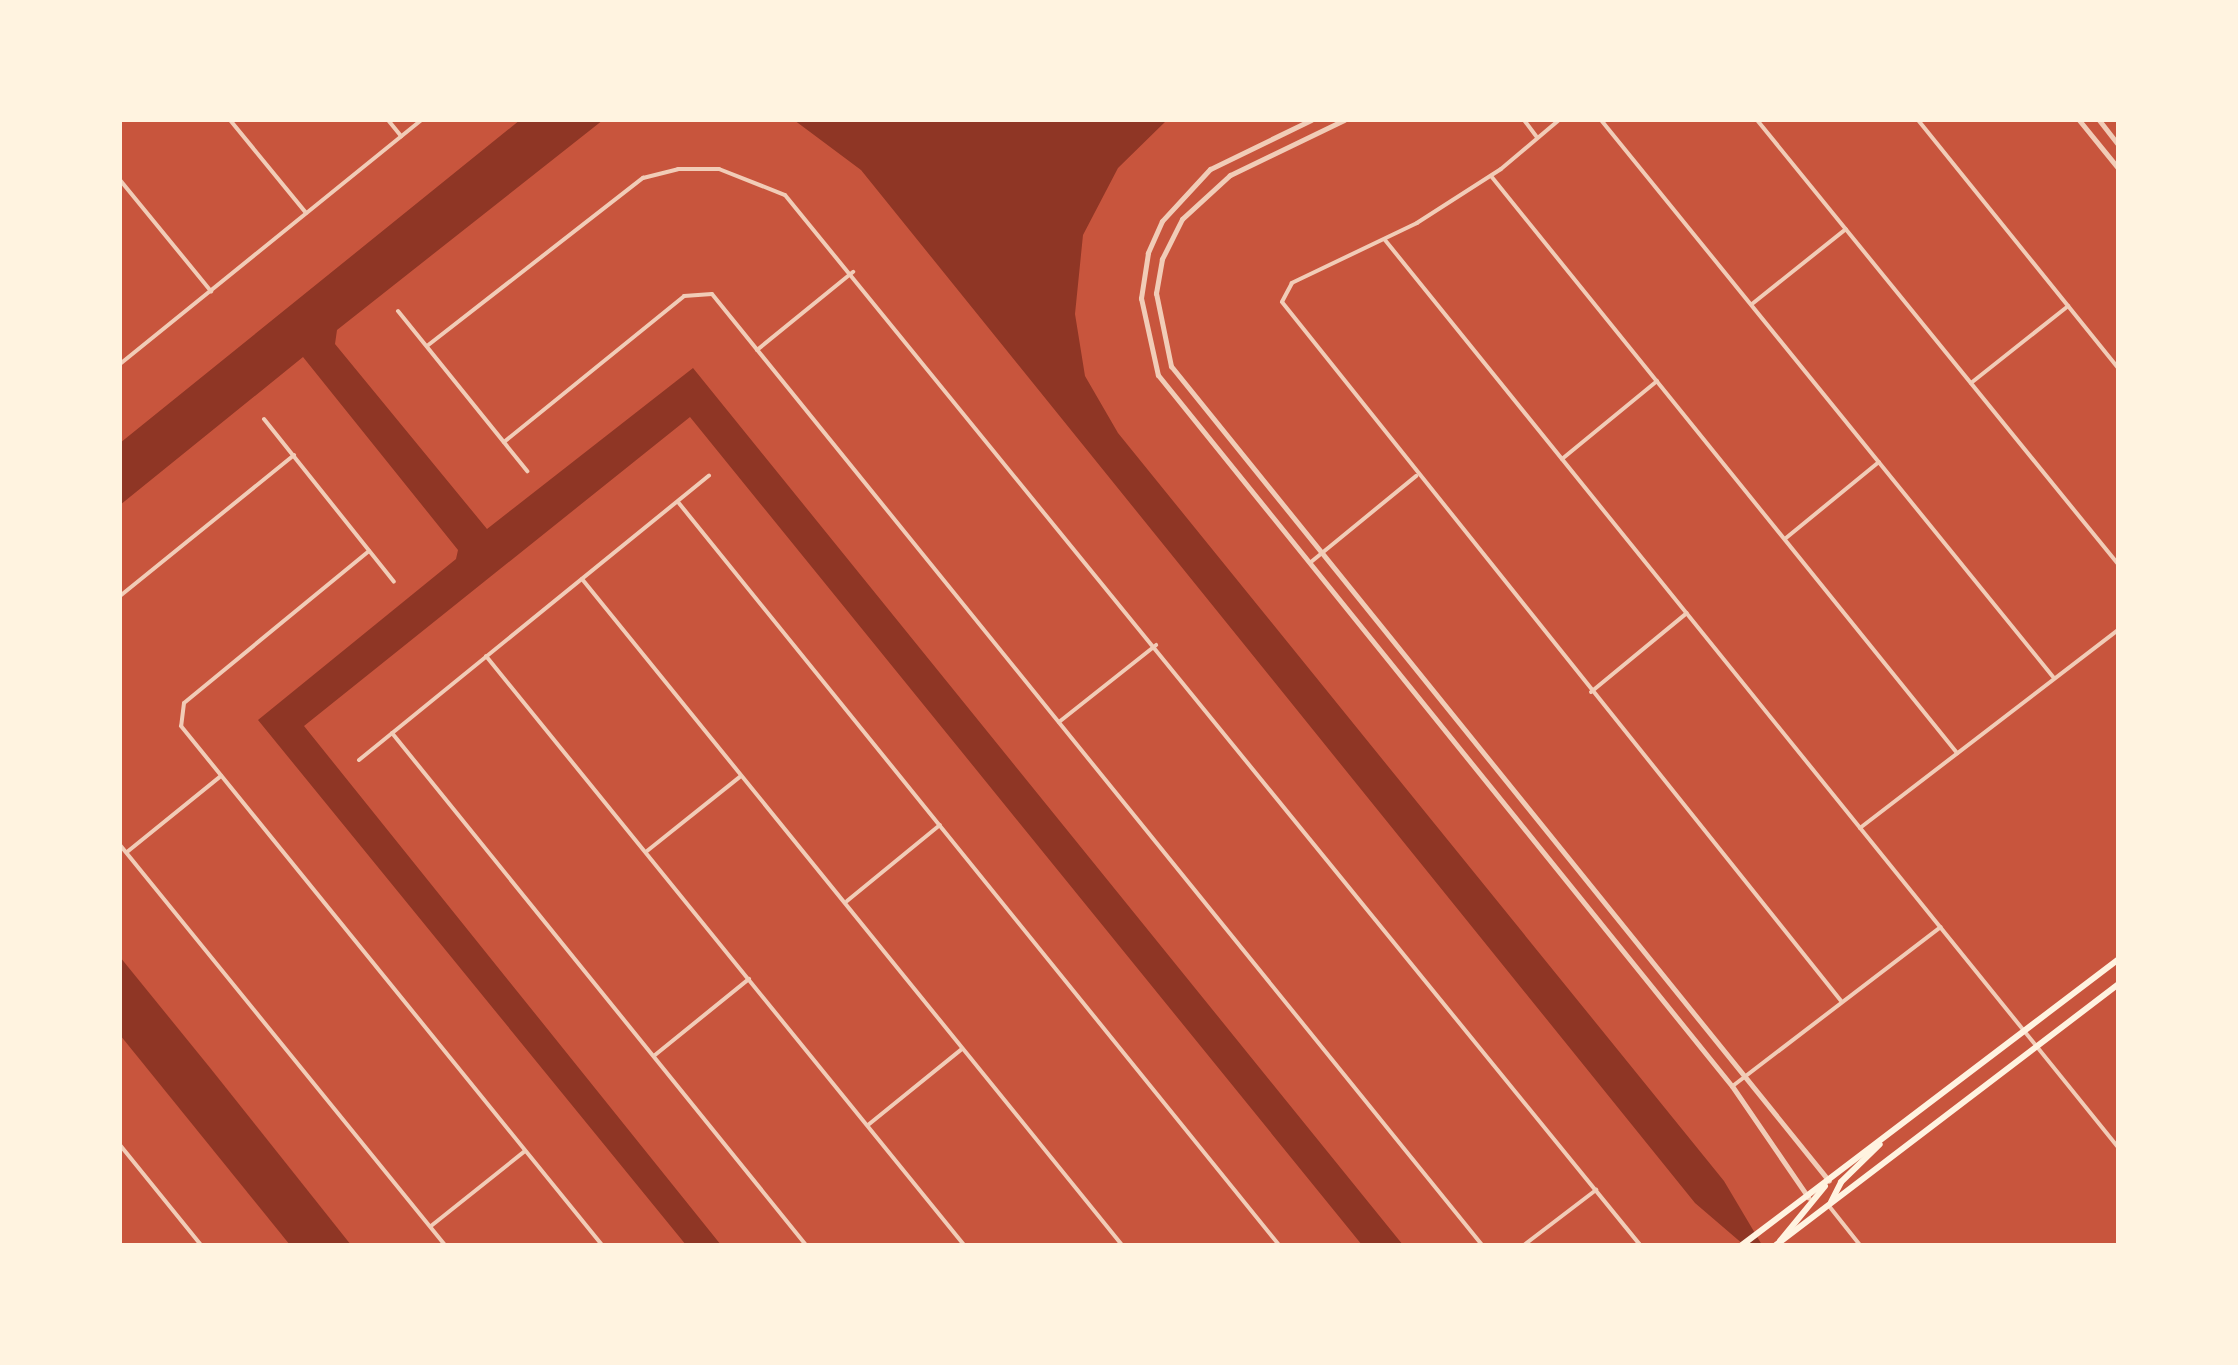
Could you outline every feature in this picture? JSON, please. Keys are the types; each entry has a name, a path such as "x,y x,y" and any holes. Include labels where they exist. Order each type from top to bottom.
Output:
{"main road":[{"path":"1742,1245 2118,960"},
{"path":"1778,1244 2118,984"},
{"path":"1829,1206 1841,1182 1873,1157 1884,1139"},
{"path":"1778,1244 1829,1181"}],"street":[{"path":"230,120 306,213"},
{"path":"388,120 401,136"},
{"path":"120,364 422,120"},
{"path":"1310,120 1200,176 1156,231 1145,264 1142,321 1172,396 1732,1086 1808,1197"},
{"path":"1344,120 1218,182 1176,228 1162,259 1156,304 1166,354 1184,387 1829,1181"},
{"path":"1524,120 1538,138"},
{"path":"1559,120 1491,176 1385,240 1292,283 1282,302 1416,476 1842,1002"},
{"path":"1601,120 2054,678"},
{"path":"1757,120 2118,564"},
{"path":"1918,120 2118,368"},
{"path":"2079,120 2118,168"},
{"path":"2099,120 2118,144"},
{"path":"426,346 644,178 702,167 765,183 806,214 1640,1245"},
{"path":"1491,176 1958,752"},
{"path":"120,180 210,291"},
{"path":"1751,305 1846,229"},
{"path":"1385,240 2118,1147"},
{"path":"758,350 853,272"},
{"path":"504,442 684,296 703,291 758,350 1482,1245"},
{"path":"1971,384 2068,306"},
{"path":"398,311 528,471"},
{"path":"1562,460 1657,381"},
{"path":"1172,396 1184,387"},
{"path":"264,419 394,582"},
{"path":"120,596 294,456"},
{"path":"1785,539 1879,462"},
{"path":"359,760 709,476"},
{"path":"1308,564 1416,476"},
{"path":"678,502 1279,1245"},
{"path":"369,552 184,703 178,716 221,776 602,1245"},
{"path":"582,580 1122,1245"},
{"path":"1591,692 1687,614"},
{"path":"1860,828 2118,630"},
{"path":"1060,722 1156,645"},
{"path":"486,656 964,1245"},
{"path":"392,733 806,1245"},
{"path":"126,853 221,776"},
{"path":"646,852 741,776"},
{"path":"845,902 940,825"},
{"path":"120,845 446,1245"},
{"path":"1732,1086 1940,927"},
{"path":"654,1057 749,979"},
{"path":"867,1126 962,1049"},
{"path":"120,1145 201,1245"},
{"path":"430,1226 525,1151"},
{"path":"1524,1245 1596,1190"},
{"path":"1829,1206 1860,1245"}],"shaded area":[{"path":"520,120 603,120 337,330 335,344 487,529 693,368 1403,1245 1362,1245 690,417 304,726 721,1245 686,1245 258,720 456,559 458,550 303,357 120,505 120,443"},
{"path":"794,120 1167,120 1118,168 1083,235 1075,314 1085,376 1118,433 1724,1181 1762,1245 1744,1245 1695,1203 861,170"},
{"path":"120,957 351,1245 290,1245 120,1035"}]}
